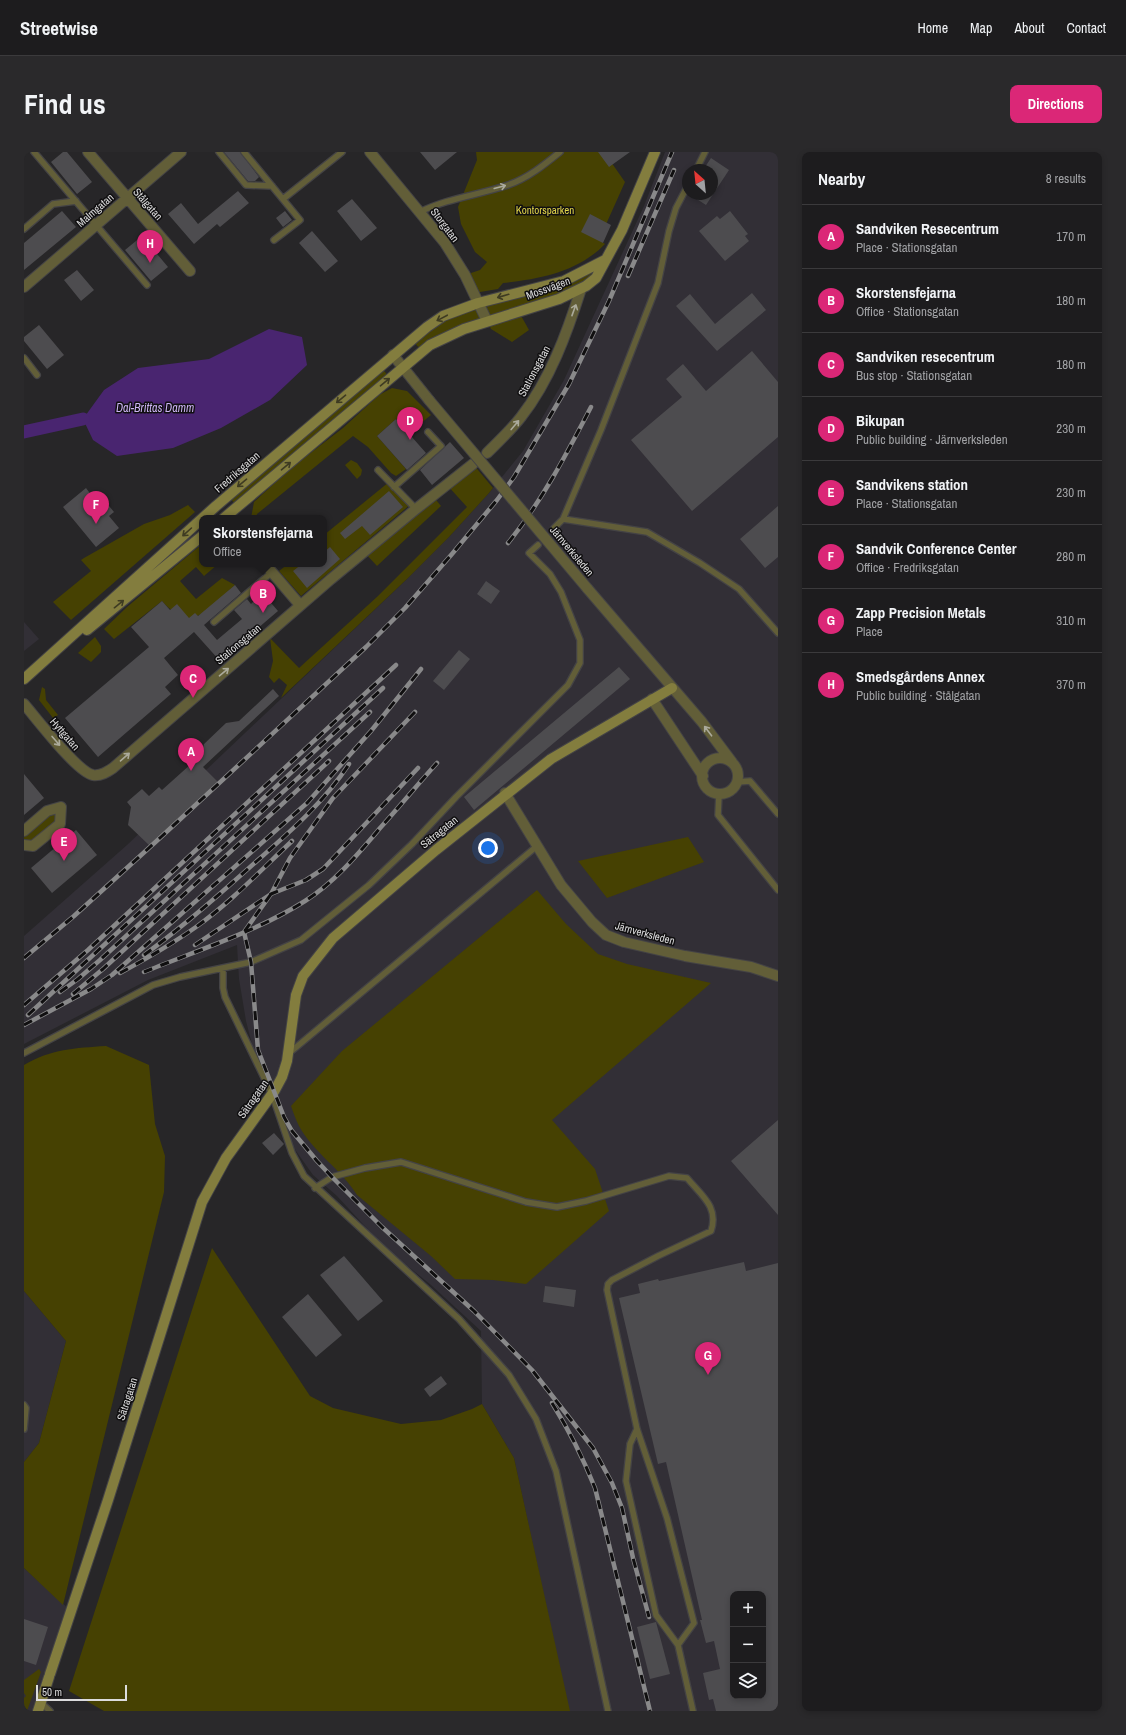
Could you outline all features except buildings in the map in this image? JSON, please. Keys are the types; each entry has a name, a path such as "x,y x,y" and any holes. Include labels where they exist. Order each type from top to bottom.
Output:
{"street":[{"name":"Stålgatan","path":"88,152 190,271"},
{"name":"Malmgatan","path":"24,287 181,152"},
{"name":"Storgatan","path":"370,152 449,249 465,275 487,321"},
{"name":"Mossvägen","path":"487,321 559,299 581,289 596,278 622,230 655,152"},
{"name":"Mossvägen","path":"478,303 564,281 605,260"},
{"name":"Stationsgatan","path":"487,453 508,432 538,394 556,356 581,289"},
{"name":"Fredriksgatan","path":"206,515 427,327 443,316 478,303"},
{"path":"229,515 402,367 430,345 464,329 487,321"},
{"name":"Järnverksleden","path":"393,355 587,588 702,722 738,771 737,782"},
{"name":"Stationsgatan","path":"92,775 98,775 113,768 300,605 473,464"},
{"path":"216,506 223,515"},
{"name":"Fredriksgatan","path":"24,680 199,521"},
{"name":"Fredriksgatan","path":"24,680 199,538"},
{"path":"269,567 300,605"},
{"name":"Sätragatan","path":"40,1707 108,1500 202,1202 226,1158 272,1094 283,1074 288,1054 296,995 303,976 333,938 389,889 506,793 551,759 672,688"},
{"path":"652,700 702,776 706,786 719,794 730,791 737,782"},
{"name":"Hyttgatan","path":"27,708 79,767 92,775"},
{"path":"702,776 703,770 710,761 721,758 732,762"},
{"name":"Järnverksleden","path":"506,793 561,885 577,906 606,935 624,942 685,956 751,967 778,976"},
{"path":"24,831 47,811 61,807 60,824 33,846 24,845"}],"lane":[{"path":"34,152 147,285"},
{"path":"219,152 246,185 272,186"},
{"path":"244,152 300,220 274,240"},
{"path":"284,200 342,152"},
{"path":"420,212 462,196 509,184 532,173 560,152"},
{"path":"699,164 705,152"},
{"path":"554,528 563,519 601,430 658,283 669,231 676,208 682,196"},
{"path":"24,229 53,204 76,201"},
{"path":"24,358 37,375"},
{"path":"394,487 441,446 428,432"},
{"path":"378,470 416,509"},
{"path":"563,519 647,532 700,563 739,589 778,633"},
{"path":"24,1053 154,985 180,977 251,962 301,940 334,914 412,844 456,797 568,685 580,663 580,640 561,592 550,574 529,553 538,545"},
{"path":"214,622 267,567"},
{"path":"737,782 750,781 778,814"},
{"path":"719,794 718,815 778,890"},
{"path":"288,1054 537,846"},
{"path":"223,968 222,988 225,997 272,1094 292,1153 304,1176 315,1188 459,1319 509,1375 536,1419 556,1471 608,1711"},
{"path":"315,1188 332,1177 365,1168 401,1162 526,1202 558,1207 586,1201 669,1176 687,1178 711,1208 715,1220 711,1231 612,1280 608,1284 607,1290 637,1429 668,1518 694,1623 678,1645"},
{"path":"24,1405 26,1408 24,1429"},
{"path":"637,1429 630,1444 626,1481 656,1615 678,1645 693,1711"},
{"path":"40,1707 50,1711"}],"shaded area":[{"path":"665,152 778,152 778,1711 569,1711 514,1458 482,1404 481,1331 431,1285 384,1247 337,1196 313,1175 296,1151 280,1125 256,1060 246,1021 239,979 237,945 148,980 24,1044 24,936 127,845 407,579 449,537 489,493 523,451 564,380 644,206"},
{"path":"24,622 39,639 24,651"},
{"path":"24,1291 66,1341 39,1443 24,1462"},
{"path":"24,1568 71,1611 38,1711 24,1711"}],"green space":[{"name":"Kontorsparken","path":"476,152 604,152 625,182 599,240 605,244 594,254 571,268 531,279 503,283 498,289 474,293 465,275 480,270 487,262 475,252 461,224 458,207 477,160"},
{"path":"605,260 596,278 519,312 529,330 512,342 491,329 487,321 422,351 412,340 443,316 538,288"},
{"path":"380,366 390,378 237,507 228,495"},
{"path":"392,388 407,391 431,415 409,433 396,419 377,436 406,469 396,476 391,473 368,447 353,436 257,515 252,515 254,502 291,468 343,428 379,395"},
{"path":"351,460 357,463 362,470 361,475 357,479 345,465"},
{"path":"473,464 493,488 489,493 449,537 407,579 281,698 287,685 279,678 274,683 269,677 273,661 270,638 299,668 378,596 467,507 447,485"},
{"path":"389,482 411,504 301,596 279,571 284,567 327,567 327,533"},
{"path":"433,496 441,506 377,566 364,552"},
{"path":"188,505 195,512 71,620 53,602 91,571 81,560 144,524 170,515"},
{"path":"199,547 199,567 215,567 204,576 196,567 180,581 196,599 222,578 235,585 202,614 196,617 183,617 162,601 114,639 104,629 127,607"},
{"path":"95,637 101,646 101,652 91,662 78,653"},
{"path":"42,687 45,689 46,700 58,715 53,718 39,700"},
{"path":"61,807 60,824 47,835 24,845 24,831"},
{"path":"688,837 704,862 607,898 578,861"},
{"path":"537,890 566,924 598,954 627,964 711,983 552,1120 595,1169 609,1211 526,1284 493,1280 455,1279 431,1256 357,1195 351,1186 305,1136 298,1124 291,1106 342,1051"},
{"path":"106,1046 149,1065 155,1124 165,1156 164,1192 63,1605 24,1568 24,1462 39,1443 66,1341 24,1291 24,1065 54,1052"},
{"path":"212,1248 310,1396 333,1408 401,1424 441,1420 482,1404 514,1458 570,1711 104,1711 69,1691"},
{"path":"39,1669 41,1672 27,1711 24,1711 24,1698 26,1696 24,1693 24,1680"}],"water":[{"name":"Dal-Brittas Damm","path":"269,329 302,337 307,365 270,400 221,428 173,448 117,456 93,440 83,419 104,390 138,368 209,359"}],"waterway":[{"path":"24,432 83,419"}],"railway":[{"path":"24,958 74,916 161,837 366,647 405,608 497,500 514,477 569,384 609,301 672,152"},
{"path":"628,276 674,170"},
{"path":"508,543 543,494 591,407"},
{"path":"24,1005 88,950 396,665"},
{"path":"24,1025 91,989 112,975 307,803 371,731 421,669"},
{"path":"28,1015 383,688"},
{"path":"60,992 100,960 370,712"},
{"path":"415,712 333,798 290,858 271,894 244,932 251,962 258,1050 284,1117 292,1131 317,1161 382,1227 474,1311 532,1370 593,1448 612,1483 622,1508 633,1558 649,1617"},
{"path":"73,994 103,969 329,761"},
{"path":"144,972 247,931 287,912 305,901 326,885 355,857 437,763"},
{"path":"144,955 202,909 295,827 329,791 349,764"},
{"path":"195,945 271,894 306,880 323,869 418,768"},
{"path":"120,973 149,957 209,917 234,896 292,841"},
{"path":"552,1403 575,1444 595,1488 650,1711"}],"place":[{"name":"Smedsgårdens Annex","path":"150,263"},
{"name":"Bikupan","path":"410,440"},
{"name":"Sandvik Conference Center","path":"96,524"},
{"name":"Skorstensfejarna","path":"263,613"},
{"name":"Sandviken resecentrum","path":"193,698"},
{"name":"Sandviken Resecentrum","path":"191,771"},
{"name":"Sandvikens station","path":"64,861"},
{"name":"Zapp Precision Metals","path":"708,1375"}]}
